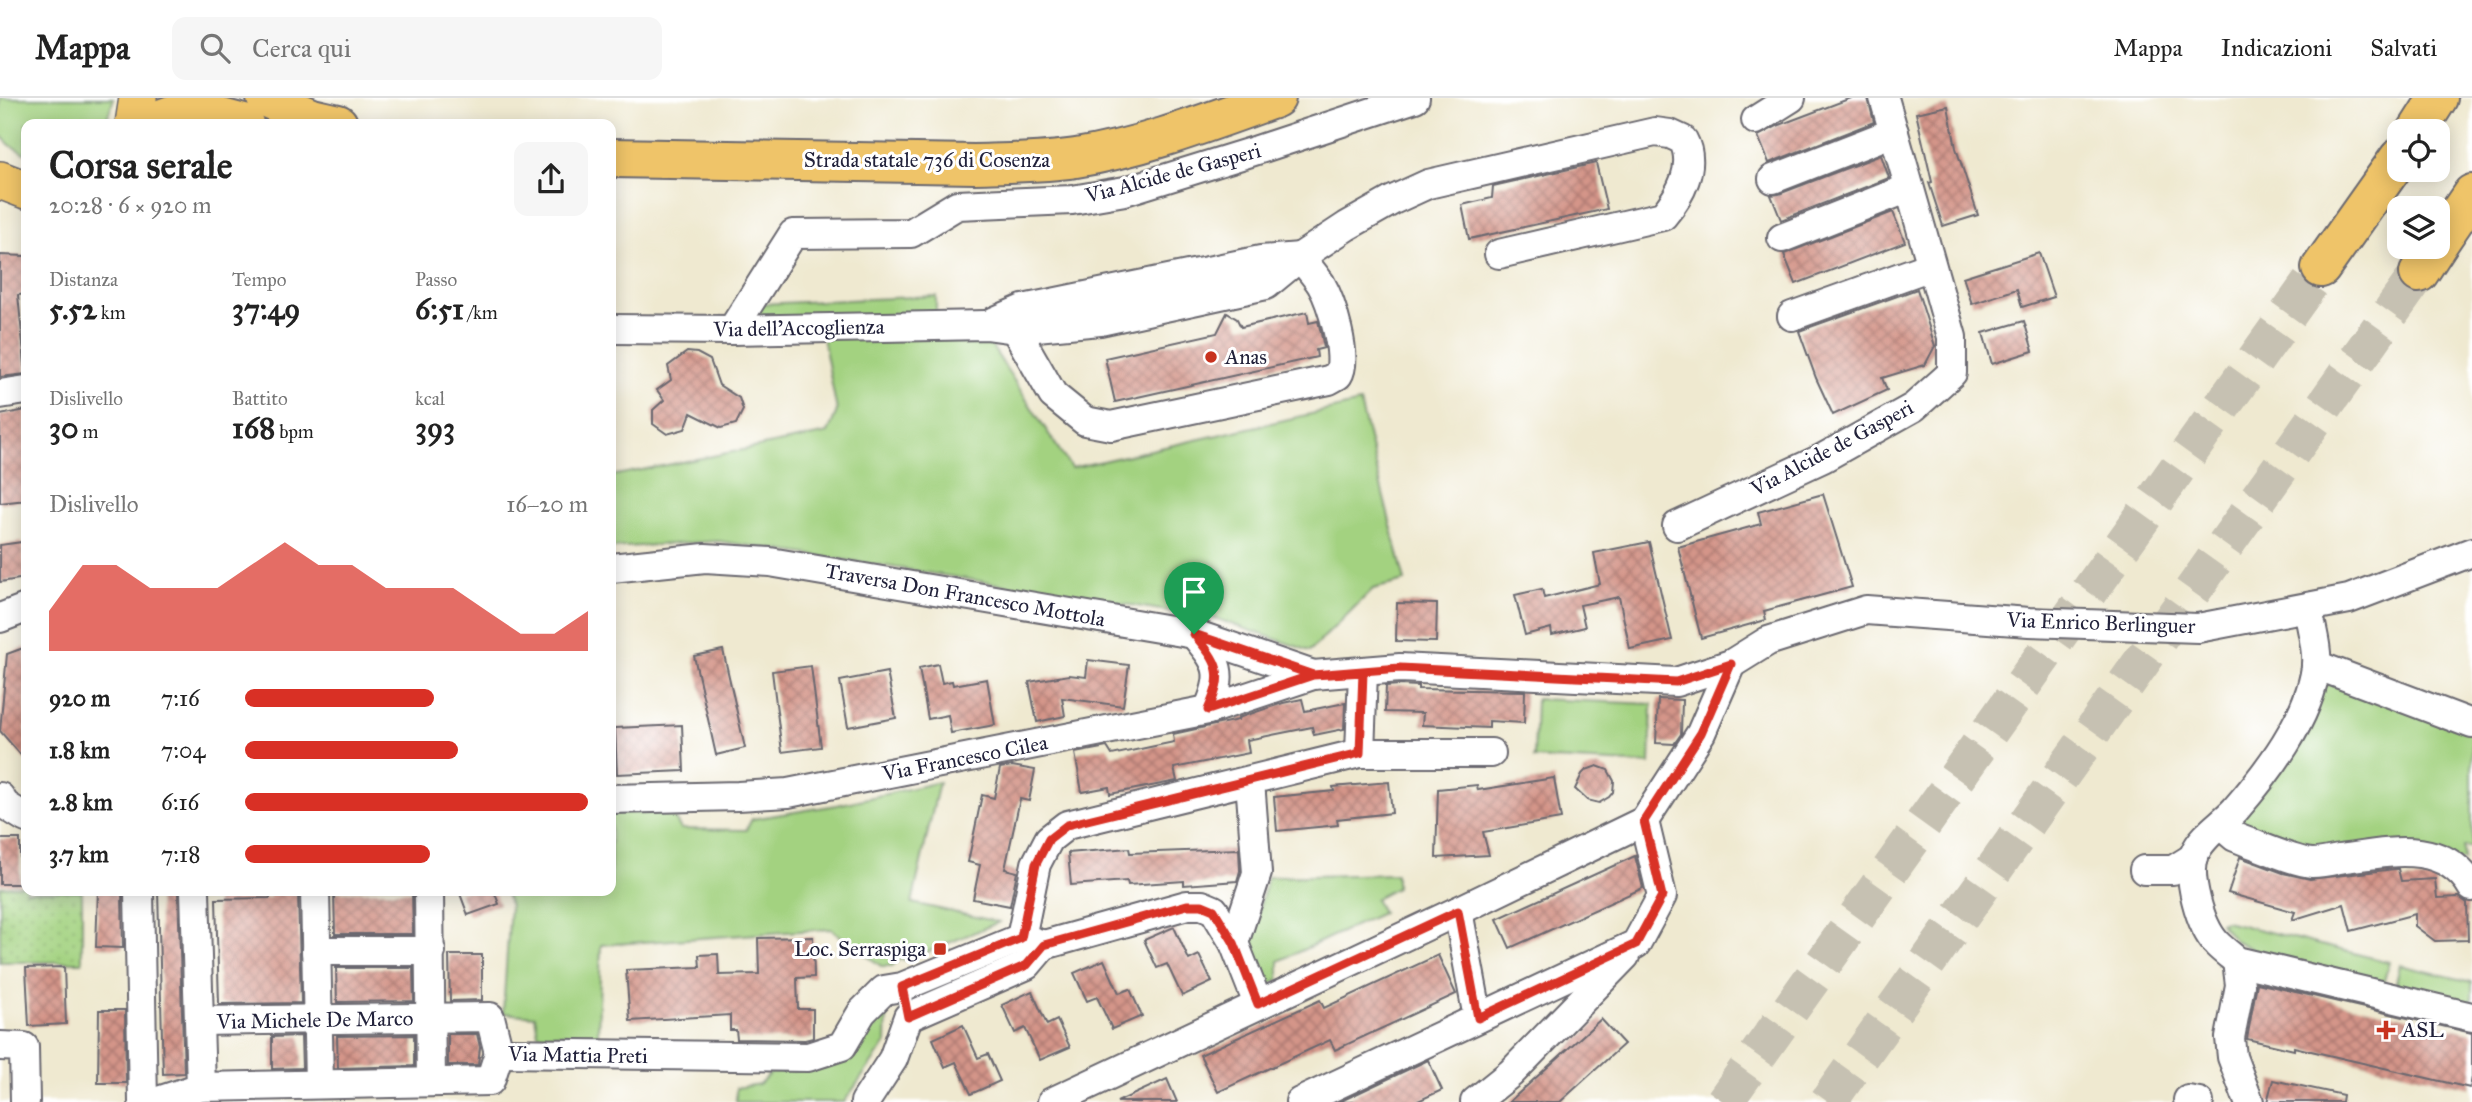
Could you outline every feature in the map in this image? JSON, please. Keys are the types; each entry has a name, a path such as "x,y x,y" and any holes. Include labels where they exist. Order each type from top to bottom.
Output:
{"highway":[{"path":"266,98 316,119"},
{"name":"Strada statale 736 di Cosenza","path":"616,135 974,141 1027,139 1072,135 1118,126 1207,98"},
{"name":"Strada statale 736 di Cosenza","path":"616,158 1029,163 1075,158 1123,148 1276,98"},
{"path":"2417,119 2427,98"},
{"path":"2425,119 2438,98"},
{"path":"160,119 182,111 225,119"},
{"path":"2322,268 2387,173"},
{"path":"2450,227 2472,194"}],"main road":[{"path":"135,119 138,98"}],"street":[{"name":"Via Alcide de Gasperi","path":"732,330 793,234 920,239 957,205 1072,200 1125,191 1415,98"},
{"path":"1756,120 1791,98"},
{"name":"Via Alcide de Gasperi","path":"1677,526 1823,458 1914,407 1952,373 1952,337 1884,98"},
{"name":"Via dell'Accoglienza","path":"616,329 732,330 986,325 1015,328 1100,321 1266,285 1300,257 1347,226 1428,184 1655,132 1670,134 1683,140 1687,152 1685,181 1680,194 1663,216 1499,254"},
{"path":"1773,178 1894,132"},
{"path":"1782,238 1909,188"},
{"path":"986,325 1023,309 1261,260 1300,257 1321,284 1334,315 1342,364 1338,375 1329,380 1111,426 1085,421 1053,396 1015,328"},
{"path":"1792,316 1931,265"},
{"path":"0,394 21,391"},
{"name":"Via Enrico Berlinguer","path":"1313,675 1400,668 1676,682 1731,664 1768,641 1866,610 2029,622 2198,628 2349,599 2472,552"},
{"name":"Traversa Don Francesco Mottola","path":"623,567 705,558 770,562 1194,634 1313,675"},
{"path":"2308,609 2316,665 2311,685 2296,724 2278,755 2221,825 2199,844 2194,857 2197,908 2215,943 2237,961 2472,1017"},
{"path":"0,618 21,610"},
{"path":"1194,634 1213,657 1218,676 1217,689 1208,710"},
{"path":"1052,1102 1644,821 1701,733 1731,664"},
{"path":"2316,665 2472,724"},
{"path":"1360,753 1363,672"},
{"name":"Via Francesco Cilea","path":"616,799 788,793 1208,710 1313,675"},
{"path":"1030,949 1036,864 1049,839 1067,825 1360,753 1491,753"},
{"path":"1234,943 1257,873 1250,781"},
{"path":"0,797 5,805 21,815"},
{"path":"1475,1102 1511,1073 1636,944 1662,896 1644,821"},
{"path":"2221,825 2235,837 2311,863 2392,852 2436,857 2454,864 2464,873 2472,887"},
{"path":"2144,870 2173,870 2194,857"},
{"path":"139,896 143,1102"},
{"path":"195,896 201,1087"},
{"path":"315,896 319,1084"},
{"path":"429,896 431,1082"},
{"path":"908,1017 1030,949 1187,905 1202,905 1214,910 1234,943 1258,1004"},
{"path":"1458,911 1478,1018"},
{"path":"1300,1102 1636,944"},
{"name":"Via Mattia Preti","path":"155,1102 201,1087 490,1081 499,1053 808,1058 842,1046 862,1012 884,990 1030,949"},
{"path":"316,951 431,951"},
{"path":"2237,961 2240,985 2230,1038 2232,1057 2249,1102"},
{"path":"864,1102 893,1059 908,1017 902,987"},
{"name":"Via Michele De Marco","path":"200,1021 490,1017 499,1053"},
{"path":"0,1046 24,1047 24,1102"}],"green space":[{"path":"0,98 113,98 107,119 21,119 21,151 0,135"},
{"path":"936,296 936,314 750,322 759,304"},
{"path":"986,328 987,339 1071,468 1360,403 1405,581 1373,589 1310,651 1217,619 718,541 616,548 616,475 828,433 837,411 822,333"},
{"path":"2326,678 2472,733 2472,847 2463,847 2464,860 2314,857 2239,832 2240,814"},
{"path":"1536,699 1652,704 1650,764 1534,758"},
{"path":"939,782 912,903 999,922 908,960 900,959 892,966 881,966 831,929 601,945 598,1035 538,1034 535,1016 503,1013 510,906 507,896 616,896 616,812 672,814 681,829 746,830 752,819 837,805"},
{"path":"1396,874 1396,888 1375,899 1382,913 1279,961 1279,980 1266,986 1247,950 1268,877"},
{"path":"21,885 21,896 82,896 82,962 0,962 0,887"},
{"path":"2225,921 2389,962 2383,985 2257,952 2234,940 2220,923"},
{"path":"2400,965 2472,982 2472,1005 2395,987"},
{"path":"887,1000 886,1043 844,1102 736,1102 736,1088 759,1084 770,1073 828,1067 841,1060"}],"building":[{"path":"1851,98 1868,98 1874,122 1769,163 1758,136"},
{"path":"1948,106 1956,148 1978,215 1943,226 1929,183 1932,182 1916,113"},
{"path":"1881,155 1889,178 1781,220 1771,195"},
{"path":"1596,163 1607,209 1469,239 1462,205 1492,198 1493,186"},
{"path":"1893,212 1905,242 1796,284 1784,254"},
{"path":"2039,253 2054,297 2022,307 2017,289 1972,304 1963,277"},
{"path":"0,255 21,256 21,295 18,295 21,375 0,377"},
{"path":"1917,289 1935,346 1925,365 1882,378 1887,390 1833,415 1799,331"},
{"name":"Anas","path":"1307,312 1309,323 1318,321 1321,333 1324,348 1316,350 1317,357 1115,402 1105,358 1217,333 1227,313 1237,319 1241,327"},
{"path":"2024,321 2033,351 1992,364 1983,333"},
{"path":"687,352 697,353 710,360 719,385 739,398 743,410 736,424 721,428 691,413 685,429 667,434 653,424 653,410 664,400 657,390 671,380 668,366"},
{"path":"21,411 21,501 0,503 0,415"},
{"path":"1823,494 1852,587 1764,611 1766,620 1701,638 1678,547 1761,524 1758,512"},
{"path":"21,542 21,579 0,582 0,545"},
{"path":"1649,542 1672,640 1630,649 1619,597 1580,605 1585,627 1552,635 1551,628 1525,635 1515,595 1542,589 1544,598 1600,584 1594,553"},
{"path":"1397,603 1437,604 1436,642 1396,641"},
{"path":"21,649 21,755 0,731 7,654"},
{"path":"723,650 745,748 716,755 694,656"},
{"path":"1088,660 1129,665 1123,706 1062,698 1065,716 1037,722 1029,682 1069,675 1086,677"},
{"path":"938,664 942,683 952,681 953,685 987,679 995,725 951,733 948,715 928,719 919,668"},
{"path":"811,666 821,747 782,752 772,671"},
{"path":"887,672 896,718 848,727 840,681"},
{"path":"1386,686 1418,686 1418,689 1525,691 1524,723 1489,721 1489,728 1422,725 1423,713 1385,712"},
{"path":"1302,699 1305,711 1345,703 1344,729 1314,735 1312,727 1247,740 1249,753 1174,768 1177,781 1110,794 1109,787 1082,792 1075,753 1107,747 1112,755 1174,742 1173,734 1238,720 1283,703"},
{"path":"1658,699 1682,700 1681,734 1674,744 1656,743"},
{"path":"682,725 684,771 617,774 616,728"},
{"path":"1012,766 1035,770 1029,801 1020,799 1005,869 1017,872 1010,906 973,899 980,865 968,862 982,795 994,798 1000,768"},
{"path":"1597,766 1608,770 1614,781 1613,792 1599,803 1587,800 1575,789 1582,774"},
{"path":"1554,778 1561,819 1483,832 1489,855 1436,858 1438,789 1477,785 1478,790"},
{"path":"1389,782 1392,813 1337,819 1338,825 1277,831 1274,797 1334,791 1333,787"},
{"path":"0,839 20,839 20,884 0,884"},
{"path":"1129,848 1130,853 1239,849 1240,871 1237,881 1184,885 1184,881 1128,885 1127,881 1071,885 1068,853"},
{"path":"1635,856 1643,888 1510,948 1497,919"},
{"path":"2240,857 2283,873 2310,879 2398,869 2401,881 2435,879 2437,898 2459,897 2467,903 2468,940 2435,941 2415,926 2415,914 2351,931 2344,904 2292,920 2295,912 2228,893"},
{"path":"98,896 122,896 123,948 96,947"},
{"path":"158,896 178,896 184,1073 163,1074"},
{"path":"298,896 301,1003 219,1004 216,899"},
{"path":"334,896 412,896 413,934 335,934"},
{"path":"461,896 496,896 499,904 468,915"},
{"path":"1174,927 1189,960 1199,955 1212,982 1182,996 1167,964 1157,968 1144,940"},
{"path":"813,937 814,977 797,978 798,1009 813,1009 813,1038 737,1039 736,1030 730,1030 730,1015 630,1021 626,970 700,967 699,955 718,954 719,975 759,974 758,938"},
{"path":"449,955 482,955 482,1000 450,1001"},
{"path":"1438,955 1456,994 1335,1050 1330,1040 1218,1092 1200,1055 1320,1000 1324,1008"},
{"path":"1104,960 1119,993 1130,989 1142,1016 1112,1029 1097,997 1087,1001 1074,973"},
{"path":"64,967 66,1024 29,1026 26,968"},
{"path":"336,968 413,968 414,1001 337,1002"},
{"path":"2257,983 2472,1033 2470,1088 2294,1047 2294,1050 2247,1039"},
{"path":"1032,991 1047,1025 1057,1020 1070,1047 1040,1060 1025,1028 1015,1033 1002,1005"},
{"path":"99,1010 125,1010 126,1083 98,1083"},
{"path":"1601,1019 1624,1044 1560,1102 1509,1102"},
{"path":"963,1025 978,1058 988,1054 1000,1081 971,1094 956,1062 945,1067 933,1039"},
{"path":"448,1034 477,1034 480,1047 478,1065 448,1065"},
{"path":"414,1035 414,1066 338,1068 337,1036"},
{"path":"301,1036 302,1068 272,1069 272,1037"},
{"path":"1428,1060 1442,1090 1416,1102 1339,1102"},
{"path":"1167,1079 1177,1102 1117,1102"},
{"path":"2273,1080 2343,1095 2342,1102 2267,1102"}],"tunnel":[{"path":"1724,1102 2321,268"},
{"path":"1828,1102 2419,273"}],"place":[{"name":"Anas","path":"1211,357"},
{"name":"Loc. Serraspiga","path":"940,949"},
{"name":"ASL","path":"2386,1030"}],"route":[{"path":"1194,634 1213,657 1218,676 1217,689 1208,710 1313,675 1400,668 1676,682 1731,664 1701,733 1644,821 1662,896 1636,944 1478,1018 1458,911 1258,1004 1234,943 1214,910 1202,905 1187,905 1044,945 1027,965 908,1017 902,987 1021,938 1036,864 1049,839 1067,825 1360,753 1363,672 1313,675 1194,634"}]}
